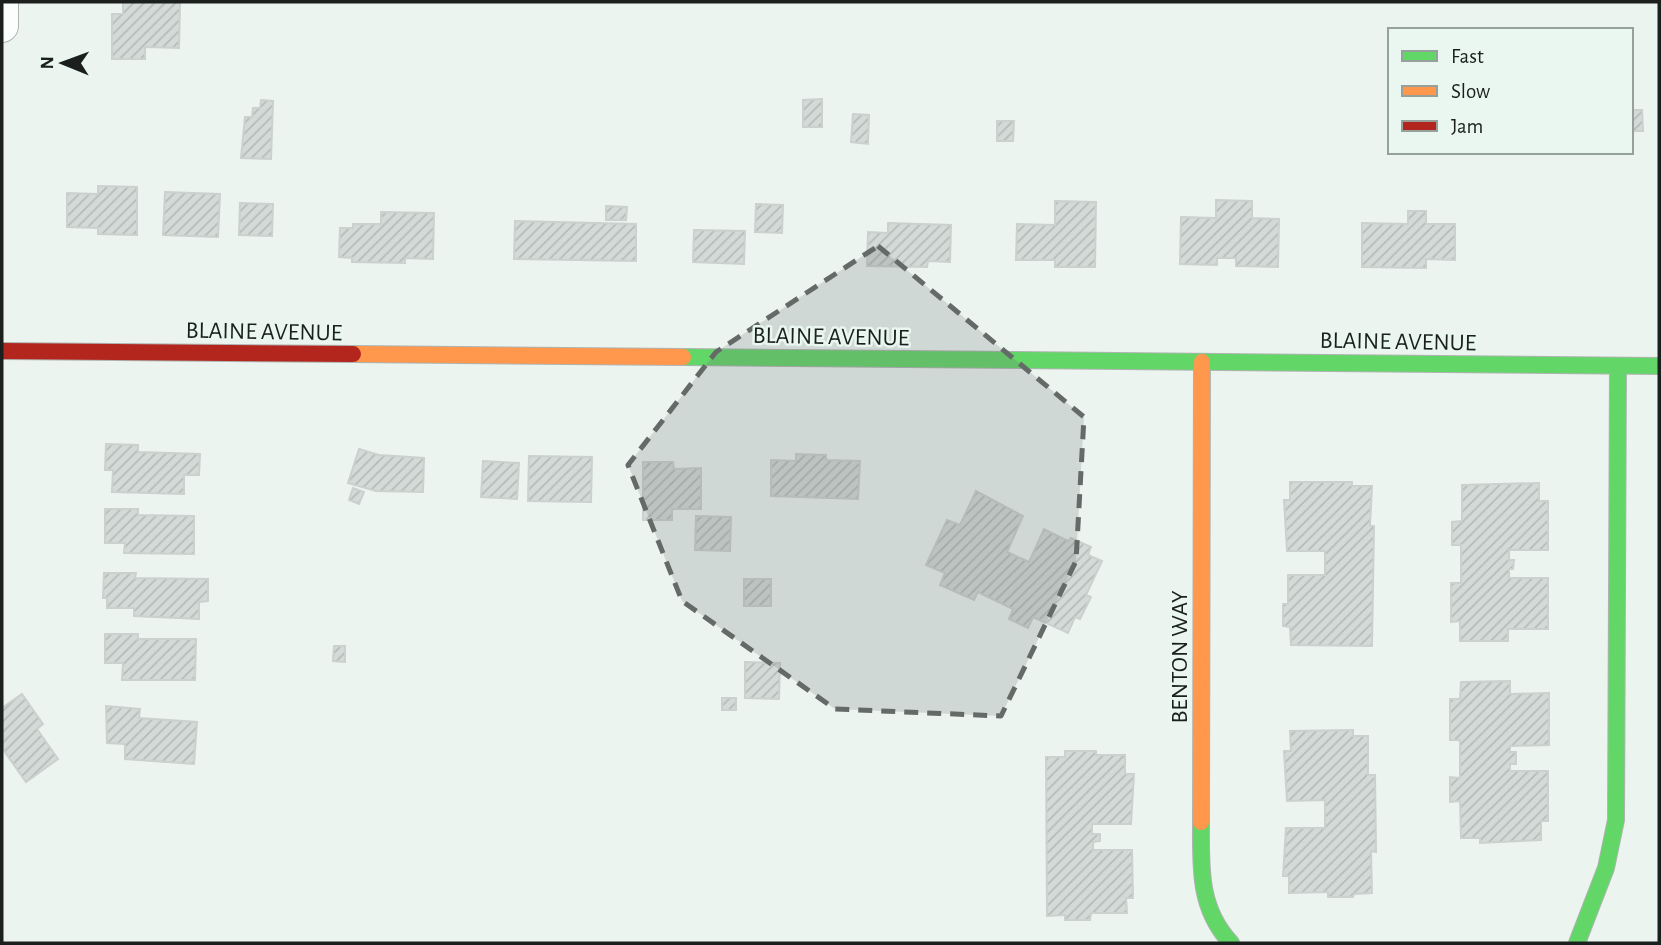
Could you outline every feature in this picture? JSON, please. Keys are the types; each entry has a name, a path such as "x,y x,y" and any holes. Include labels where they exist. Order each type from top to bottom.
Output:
{"street":[{"path":"2,2 2,26"},
{"name":"BLAINE AVENUE","path":"2,351 1659,366"},
{"name":"BENTON WAY","path":"1202,362 1201,878 1205,902 1221,940"},
{"path":"1577,943 1607,868 1616,820 1618,366"}],"highlighted area":[{"path":"878,246 1084,417 1076,561 1001,716 835,709 682,601 628,465 716,352"}],"building":[{"path":"123,2 180,2 179,48 145,47 145,59 112,59 112,14 123,14"},
{"path":"822,99 822,127 803,127 803,100"},
{"path":"261,100 273,101 271,159 241,158 245,117 252,117 253,108 260,108"},
{"path":"1633,110 1642,110 1643,131 1633,131"},
{"path":"853,114 869,115 868,144 851,142"},
{"path":"997,121 1014,121 1013,141 997,141"},
{"path":"98,186 137,187 137,235 98,234 98,228 67,227 67,193 98,194"},
{"path":"165,192 220,194 218,237 163,235"},
{"path":"1216,200 1252,201 1252,218 1279,219 1278,267 1236,266 1236,258 1217,258 1217,265 1180,264 1181,217 1216,218"},
{"path":"1055,201 1096,202 1095,267 1055,267 1055,260 1016,260 1017,224 1055,225"},
{"path":"240,203 273,204 272,236 239,235"},
{"path":"756,204 783,205 782,233 755,232"},
{"path":"606,206 627,207 626,220 606,220"},
{"path":"1408,211 1426,211 1426,224 1455,224 1455,260 1426,259 1426,268 1362,267 1362,223 1408,224"},
{"path":"381,212 434,213 433,259 405,258 405,263 352,262 352,258 339,257 340,228 353,228 353,224 381,224"},
{"path":"515,221 636,224 636,261 514,259"},
{"path":"888,223 951,225 950,262 928,261 927,267 867,266 868,232 888,233"},
{"path":"694,230 745,231 744,264 693,262"},
{"path":"106,444 138,445 138,452 200,454 199,475 184,475 184,494 112,492 113,470 105,470"},
{"path":"359,449 379,455 424,458 423,492 376,491 348,483"},
{"path":"796,454 826,455 826,460 860,461 858,499 771,496 771,460 796,461"},
{"path":"529,456 592,457 591,502 528,501"},
{"path":"483,461 519,463 517,499 481,497"},
{"path":"643,462 673,462 674,469 701,468 701,509 672,509 672,520 643,520"},
{"path":"1290,482 1352,482 1352,486 1372,486 1372,646 1291,645 1290,627 1283,626 1283,604 1288,604 1288,575 1325,575 1325,551 1287,551 1284,500 1290,500"},
{"path":"1539,483 1539,501 1548,501 1548,550 1509,550 1509,560 1514,560 1513,569 1509,569 1509,578 1548,578 1548,629 1508,629 1508,641 1460,641 1460,621 1451,622 1451,583 1461,583 1461,545 1452,545 1452,522 1462,521 1462,485"},
{"path":"353,488 364,492 359,504 349,500"},
{"path":"976,491 1023,516 1007,552 1029,562 1044,529 1068,541 1071,538 1091,547 1088,555 1102,561 1086,595 1091,597 1080,619 1075,617 1068,633 1033,617 1028,628 1009,619 1013,609 978,592 974,600 940,585 945,573 926,565 947,520 960,525"},
{"path":"105,509 138,509 138,515 194,516 194,554 124,553 125,543 105,543"},
{"path":"696,516 731,517 730,551 695,550"},
{"path":"104,573 136,573 135,578 208,579 208,601 199,602 199,619 134,616 134,608 107,608 107,598 103,598"},
{"path":"744,579 771,579 771,606 744,606"},
{"path":"105,634 138,634 138,639 196,639 195,680 122,680 123,663 105,663"},
{"path":"334,646 345,646 345,662 333,661"},
{"path":"745,662 780,663 779,699 745,698"},
{"path":"1510,681 1510,694 1549,693 1549,745 1510,746 1510,752 1516,752 1516,764 1510,764 1510,771 1548,771 1548,821 1541,821 1541,840 1480,843 1480,838 1461,838 1460,801 1450,802 1450,777 1460,778 1460,740 1450,740 1450,699 1460,699 1461,682"},
{"path":"22,694 43,724 37,729 58,759 26,782 2,748 2,708"},
{"path":"722,698 736,698 736,710 722,710"},
{"path":"106,706 140,709 139,718 197,722 194,764 125,759 125,744 107,743"},
{"path":"1353,730 1353,736 1368,736 1368,775 1375,775 1376,852 1371,851 1372,893 1354,894 1353,897 1328,897 1328,892 1289,893 1289,876 1283,876 1286,828 1325,828 1325,800 1287,801 1284,751 1291,751 1290,731"},
{"path":"1065,751 1125,755 1125,774 1134,774 1131,824 1092,824 1092,834 1100,834 1100,841 1093,842 1093,850 1132,850 1133,898 1126,898 1127,913 1091,913 1090,920 1065,920 1065,915 1047,916 1046,757 1065,757"}],"traffic: fast":[{"path":"683,357 1659,366"},
{"path":"1577,943 1606,868 1616,820 1618,366"},
{"path":"1201,822 1202,870 1207,901 1212,916 1231,943"}],"traffic: slow":[{"path":"353,354 683,357"},
{"path":"1201,822 1202,362"}],"traffic: jam":[{"path":"2,351 353,354"}]}
